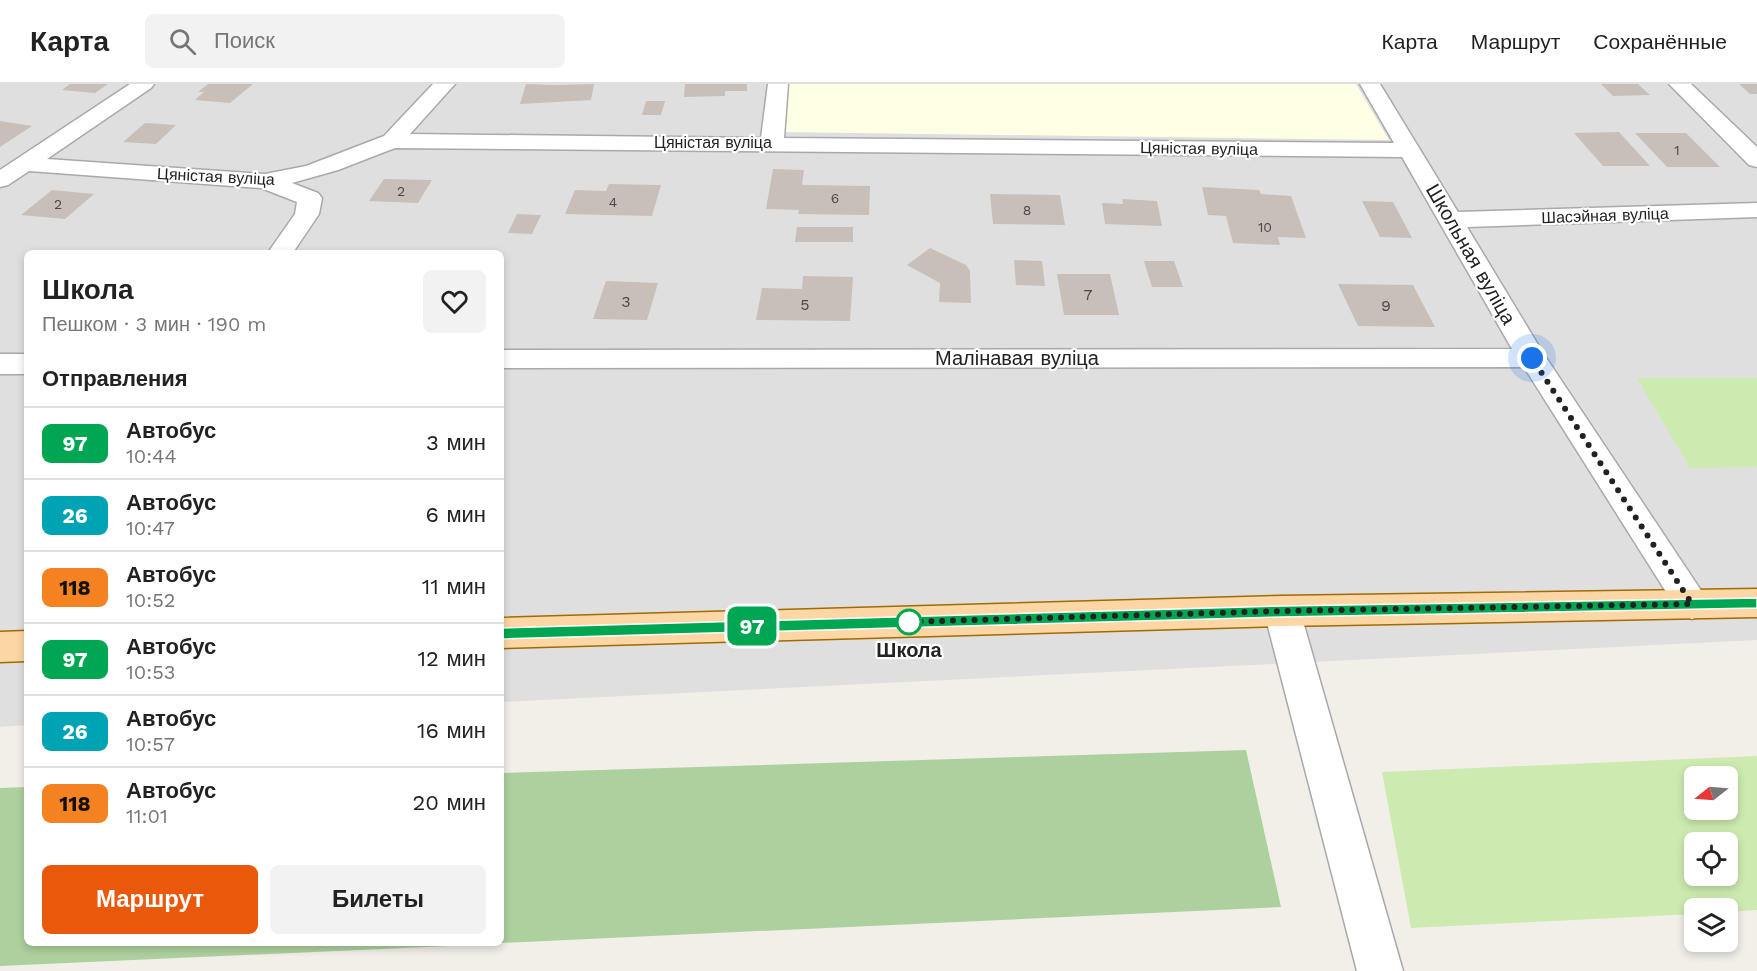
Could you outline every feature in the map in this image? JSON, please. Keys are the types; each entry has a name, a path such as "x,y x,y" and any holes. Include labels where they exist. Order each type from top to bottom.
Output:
{"main road":[{"path":"504,633 1282,611 1757,603"},
{"path":"0,647 24,646"}],"street":[{"path":"0,180 144,84"},
{"path":"392,141 445,84"},
{"path":"772,142 778,84"},
{"name":"Школьная вуліца","path":"1370,84 1532,358 1692,604"},
{"path":"1679,84 1757,160"},
{"name":"Цяністая вуліца","path":"24,164 265,182 295,178 324,170 392,141 772,142 1410,150"},
{"path":"265,182 310,198 307,214 282,250"},
{"name":"Шасэйная вуліца","path":"1452,220 1757,210"},
{"name":"Малінавая вуліца","path":"504,359 1532,358"},
{"path":"0,364 24,364"},
{"path":"1282,611 1380,971"}],"shaded area":[{"path":"0,84 1757,84 1757,640 504,702 504,250 24,250 24,725 0,727"},
{"path":"786,84 1356,84 1389,140 780,132"}],"green space":[{"path":"1637,378 1757,378 1757,467 1690,468"},
{"path":"1246,750 1281,907 504,943 504,773"},
{"path":"1757,756 1757,910 1738,911 1738,898 1684,898 1684,915 1411,928 1382,772"},
{"path":"24,787 24,946 449,946 0,966 0,788"}],"building":[{"path":"70,84 108,84 95,93 62,90"},
{"path":"208,84 253,84 230,103 195,100 204,92 198,92"},
{"path":"526,84 594,84 591,100 520,104"},
{"path":"685,84 747,84 747,91 725,91 725,96 684,97"},
{"path":"1601,84 1638,84 1650,95 1613,96"},
{"path":"1739,84 1757,84 1757,94 1750,94"},
{"path":"646,101 665,101 661,115 642,115"},
{"path":"0,121 32,126 0,147"},
{"path":"145,123 176,125 156,144 123,142"},
{"path":"1619,132 1650,166 1603,166 1574,133"},
{"path":"1635,133 1686,133 1720,167 1667,167"},
{"path":"773,169 804,170 802,185 870,186 869,215 798,214 799,210 766,209"},
{"path":"384,179 432,180 418,203 369,201"},
{"path":"609,184 661,185 652,216 565,214 575,190 606,191"},
{"path":"1202,187 1259,190 1261,194 1291,196 1306,238 1278,237 1280,245 1233,243 1226,216 1208,215"},
{"path":"52,190 94,194 65,219 21,215"},
{"path":"990,194 1060,195 1065,225 993,224"},
{"path":"1122,199 1157,201 1162,226 1105,224 1102,203 1123,204"},
{"path":"1362,201 1393,202 1412,238 1380,237"},
{"path":"517,214 541,215 532,234 508,233"},
{"path":"797,227 853,227 853,242 795,242"},
{"path":"930,248 966,265 970,271 971,303 939,302 940,283 907,265"},
{"path":"1014,260 1042,261 1045,286 1016,285"},
{"path":"1144,261 1174,261 1183,287 1152,287"},
{"path":"1057,274 1110,274 1119,315 1064,315"},
{"path":"803,276 853,277 850,321 756,320 762,288 802,289"},
{"path":"606,281 658,283 647,320 593,319"},
{"path":"1338,284 1413,285 1435,327 1358,326"}],"bus line":[{"name":"97","path":"504,633 1282,611 1757,603"}],"place":[{"name":"Школа","path":"909,622"}],"route":[{"path":"909,622 904,622 1282,611 1692,604 1532,358"}]}
